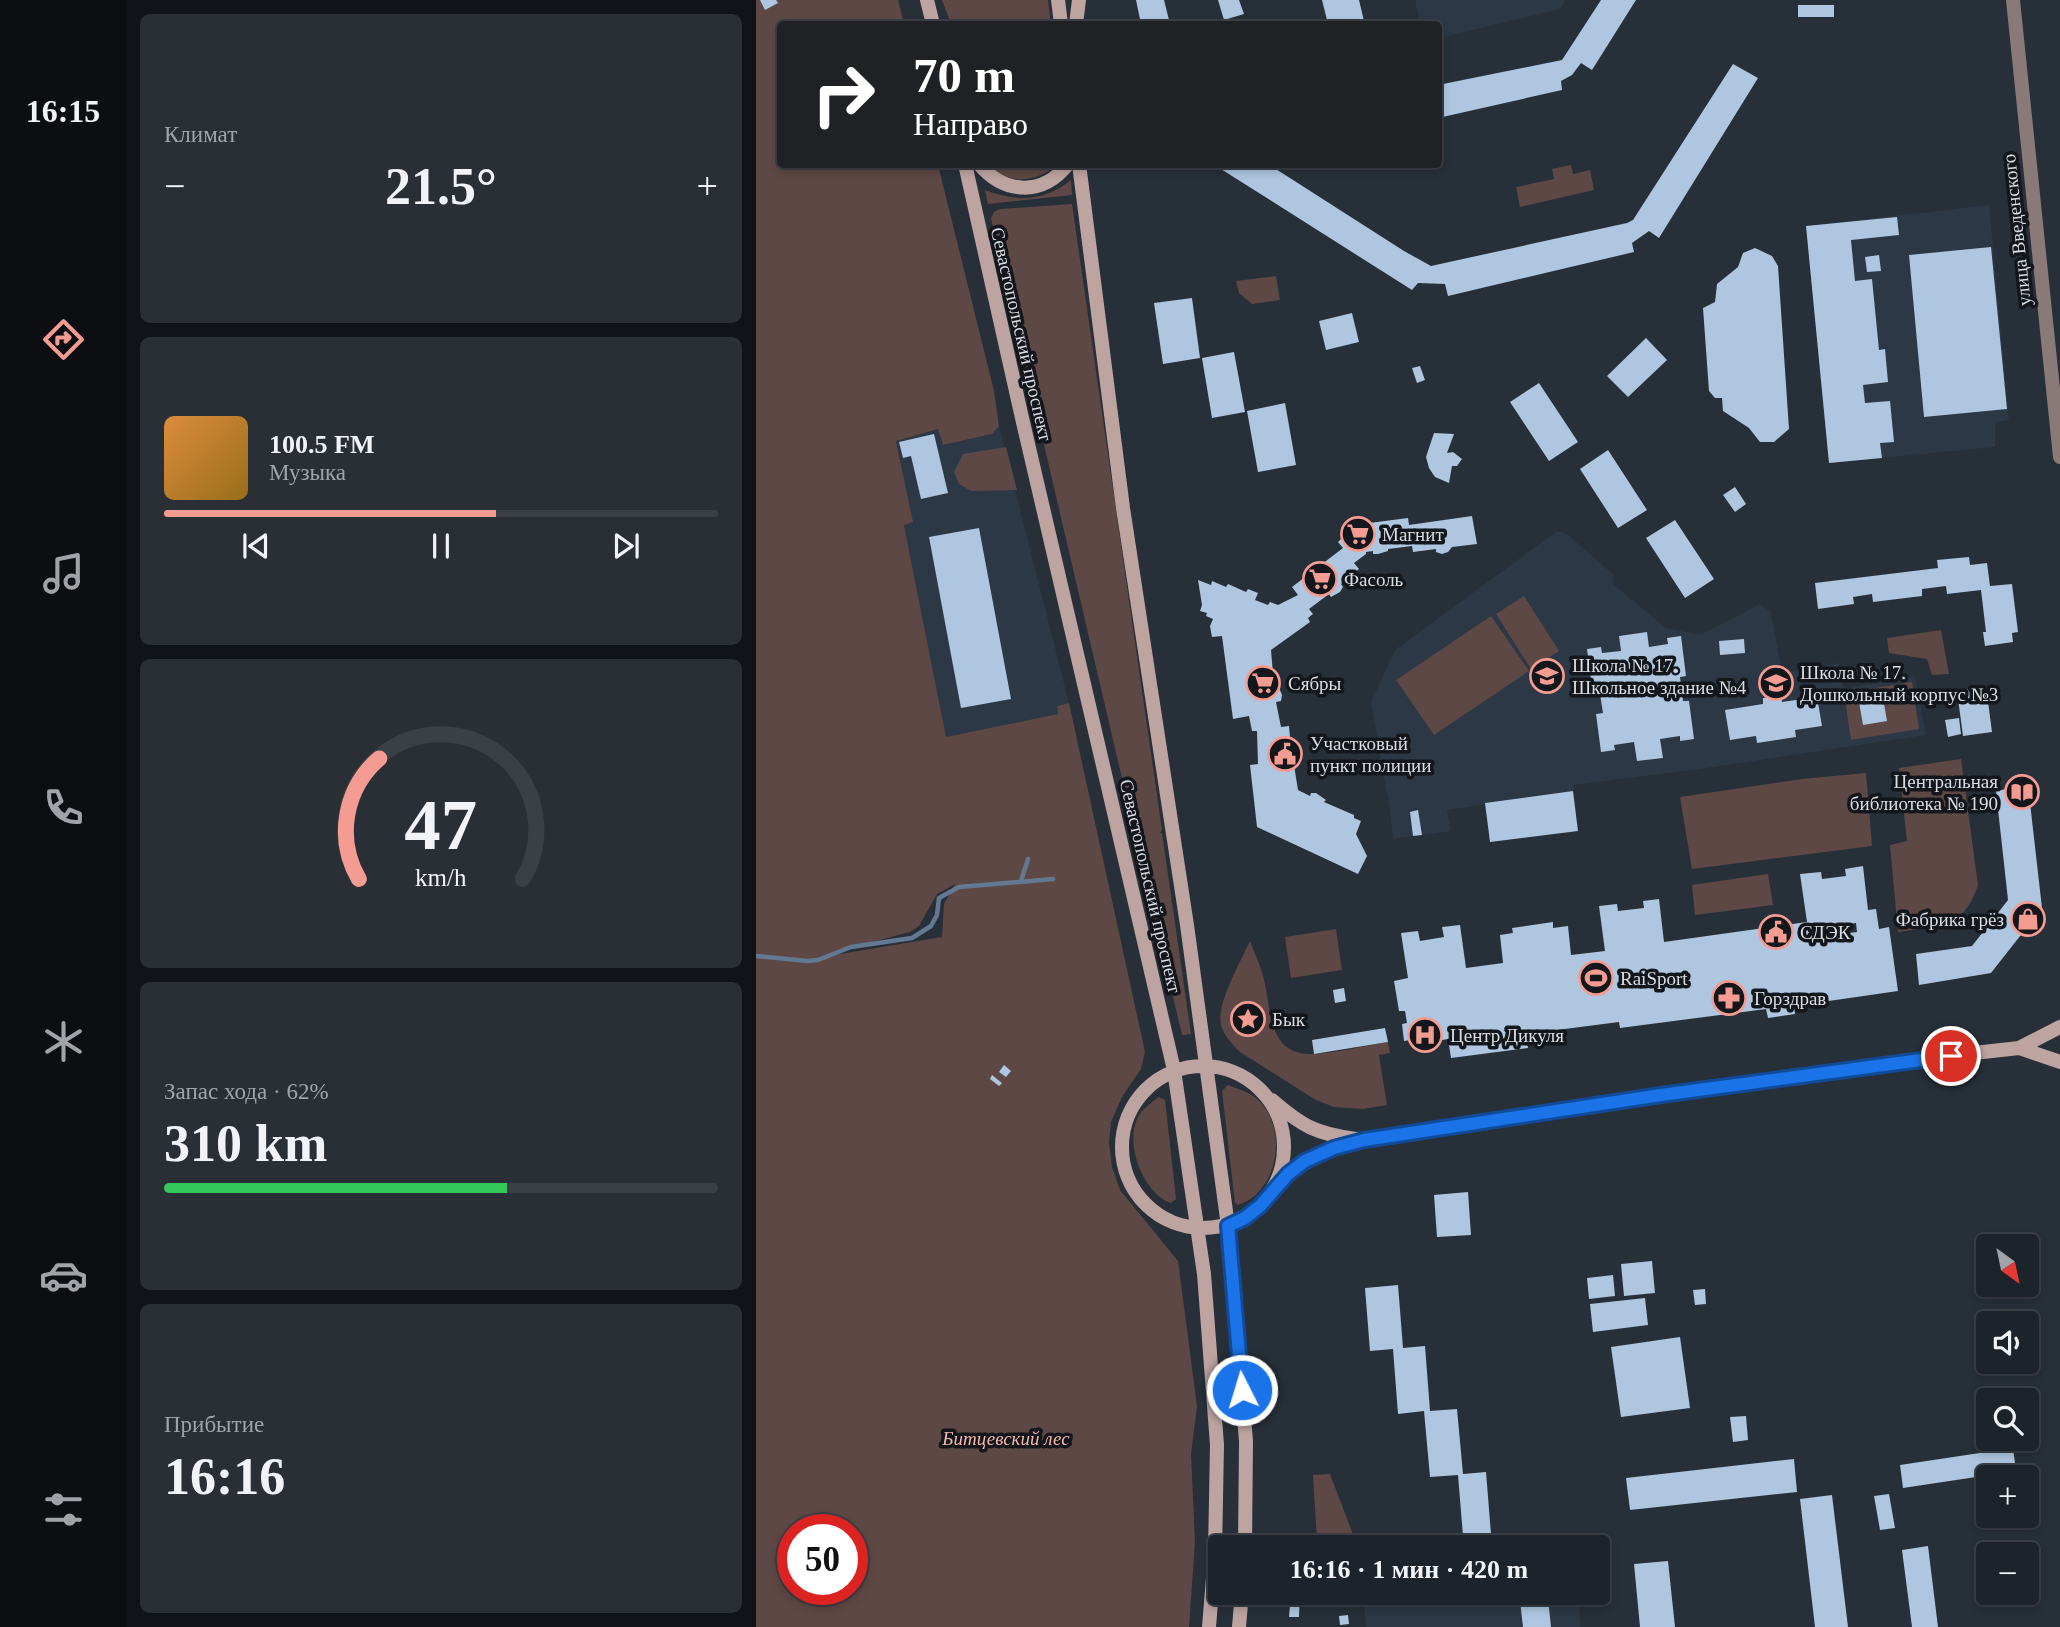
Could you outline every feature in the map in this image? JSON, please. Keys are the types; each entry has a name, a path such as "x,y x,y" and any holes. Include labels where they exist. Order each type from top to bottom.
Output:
{"main road":[{"path":"927,0 932,21"},
{"path":"1058,0 1061,21"},
{"path":"1076,21 1079,0"},
{"name":"Севастопольский проспект","path":"966,168 1174,1070 1204,1274 1217,1445 1215,1553 1209,1627"},
{"path":"983,168 1000,183 1019,188 1044,184 1064,168"},
{"name":"Севастопольский проспект","path":"1080,168 1123,508 1207,1066 1228,1226 1246,1441 1245,1535"},
{"path":"1364,1140 1334,1136 1308,1128 1244,1078 1226,1070 1190,1066 1174,1070 1140,1093 1128,1110 1122,1145 1132,1179 1150,1205 1179,1226 1198,1231 1228,1226 1245,1218 1260,1206 1288,1174 1305,1161 1334,1148 1364,1140 1661,1095 2019,1048 2060,1027"},
{"path":"2019,1048 2060,1062"},
{"path":"1260,1090 1280,1122 1283,1139 1282,1166 1272,1191"},
{"path":"1239,1627 1241,1605"}],"street":[{"name":"улица Введенского","path":"2013,0 2060,457"}],"shaded area":[{"path":"1415,0 1566,0 1560,9 1442,37 1442,21 1419,21"},
{"path":"1989,205 2009,420 1995,422 1995,447 1829,463 1806,226"},
{"path":"999,426 1069,703 1057,706 1058,714 946,738 904,524 912,522 896,441 938,429 944,445 992,434"},
{"name":"Школа № 17. Школьное здание №4","path":"1557,531 1567,534 1614,575 1613,584 1666,628 1704,633 1760,604 1771,612 1782,673 1838,663 1843,689 1915,676 1926,735 1574,785 1573,791 1447,810 1451,831 1393,839 1371,702 1395,650"},
{"path":"1364,1605 1578,1605 1581,1627 1366,1627"}],"green space":[{"name":"Битцевский лес","path":"756,0 898,0 903,21 777,21 777,168 939,168 994,391 999,426 992,434 943,445 938,429 896,441 913,522 904,525 946,737 1058,714 1057,706 1069,703 1145,1052 1141,1069 1122,1097 1111,1122 1109,1142 1112,1167 1120,1190 1178,1261 1197,1406 1191,1454 1195,1541 1189,1627 756,1627","holes":["955,884 944,904 942,937 834,955 834,952 910,932 919,926 937,894"]},
{"path":"942,0 1048,0 1051,21 950,21"},
{"path":"1571,165 1573,174 1590,170 1594,190 1520,207 1516,187 1554,179 1552,169"},
{"path":"993,168 1052,168 1032,178 1023,179 1014,179"},
{"path":"1071,180 1072,195 988,204 985,190 1008,197 1030,198 1050,193"},
{"path":"1072,204 1162,830 1160,833 1191,1034 1182,1035 991,218 994,212 1000,209"},
{"path":"1276,276 1280,300 1252,304 1239,293 1236,281"},
{"path":"1006,447 1017,490 971,491 959,484 954,472 963,454"},
{"path":"1524,596 1559,651 1531,669 1496,614"},
{"path":"1491,616 1529,671 1434,735 1396,680"},
{"path":"1941,630 1949,674 1932,675 1927,659 1889,653 1887,638"},
{"path":"1912,682 1919,729 1851,740 1844,693"},
{"path":"1961,759 1978,885 1972,900 1957,918 1937,926 1898,932 1890,845 1907,841 1899,768"},
{"path":"1866,773 1872,846 1692,869 1680,797 1802,779"},
{"path":"1768,874 1773,905 1695,915 1692,885"},
{"path":"1336,929 1342,970 1291,978 1285,937"},
{"path":"1250,941 1263,976 1274,1027 1286,1047 1312,1054 1388,1042 1390,1053 1379,1055 1387,1105 1363,1109 1334,1107 1316,1100 1240,1052 1231,1043 1224,1033 1220,1016 1230,983"},
{"path":"1228,1085 1257,1099 1267,1111 1276,1141 1275,1158 1263,1187 1252,1198 1238,1205 1235,1203 1222,1091"},
{"path":"1159,1097 1165,1100 1176,1199 1171,1203 1161,1198 1145,1178 1139,1166 1133,1140 1138,1117"},
{"path":"1330,1474 1353,1535 1317,1535 1313,1475"}],"building":[{"path":"760,0 776,0 778,3 765,10"},
{"path":"1136,0 1164,0 1169,21 1140,21"},
{"path":"1218,0 1239,0 1244,14 1224,20"},
{"path":"1322,0 1359,0 1364,21 1327,21"},
{"path":"1601,0 1636,0 1592,70 1581,63 1572,75 1561,81 1562,90 1442,117 1442,84 1562,60"},
{"path":"1798,5 1834,5 1834,17 1798,17"},
{"path":"1733,64 1758,78 1659,238 1649,231 1632,243 1634,252 1448,296 1445,284 1418,283 1412,290 1219,168 1274,168 1431,266 1633,220"},
{"path":"1897,217 1899,235 1851,240 1855,281 1872,279 1879,350 1885,349 1888,382 1863,385 1865,403 1890,401 1894,442 1880,443 1882,458 1829,463 1806,226"},
{"path":"1991,247 2007,409 1924,417 1909,255"},
{"path":"1755,248 1772,256 1778,266 1789,429 1774,442 1760,442 1749,428 1723,411 1722,398 1715,398 1709,391 1703,308 1715,302 1717,284 1738,267 1743,253"},
{"path":"1879,255 1881,271 1867,272 1865,257"},
{"path":"1192,298 1200,358 1163,364 1154,303"},
{"path":"1352,313 1359,342 1326,350 1319,321"},
{"path":"1646,338 1667,360 1628,397 1607,376"},
{"path":"1234,352 1245,412 1212,418 1202,358"},
{"path":"1420,366 1425,380 1417,383 1412,368"},
{"path":"1539,383 1578,442 1549,461 1510,402"},
{"path":"1285,403 1296,465 1258,472 1247,411"},
{"path":"1434,433 1454,434 1447,453 1453,452 1462,459 1457,466 1452,466 1449,483 1435,477 1429,468 1426,457"},
{"path":"934,434 948,493 921,499 911,456 903,458 899,442"},
{"path":"1608,450 1647,510 1618,528 1580,469"},
{"path":"1735,487 1746,504 1735,512 1723,495"},
{"path":"1472,516 1477,544 1452,547 1442,554 1436,552 1436,549 1413,552 1412,546 1388,549 1378,554 1373,554 1373,551 1366,552 1354,563 1359,569 1341,584 1343,587 1340,592 1331,597 1329,594 1309,609 1313,614 1308,618 1310,622 1271,650 1274,686 1278,685 1282,695 1281,701 1276,702 1281,727 1289,726 1291,748 1296,753 1294,765 1298,790 1310,796 1311,793 1316,793 1326,800 1324,802 1354,815 1354,818 1361,821 1356,834 1367,856 1358,874 1257,827 1250,765 1258,764 1257,731 1252,731 1249,716 1233,719 1222,636 1212,637 1210,626 1213,619 1200,611 1202,605 1198,580 1211,585 1212,581 1226,587 1228,584 1246,592 1248,589 1258,593 1255,600 1268,605 1270,602 1278,605 1298,595 1292,587 1343,548 1338,542 1343,537 1342,534 1354,525 1408,518 1409,525"},
{"path":"1675,520 1714,579 1685,598 1646,538"},
{"path":"979,528 1011,699 961,708 929,537"},
{"path":"1969,557 1970,565 1987,563 1990,586 2012,584 2018,632 2012,633 2013,642 1985,646 1981,590 1947,594 1946,586 1922,589 1922,596 1873,602 1872,594 1853,597 1854,604 1818,609 1815,583 1938,568 1937,560"},
{"path":"1647,632 1649,647 1668,644 1667,638 1681,636 1686,676 1680,677 1683,701 1689,701 1694,739 1680,741 1680,736 1660,739 1663,758 1637,761 1634,742 1614,745 1615,750 1601,752 1596,714 1603,713 1599,688 1592,689 1587,649 1601,647 1602,653 1621,651 1619,636"},
{"path":"1744,639 1745,653 1720,655 1719,641"},
{"path":"1986,686 1992,732 1963,736 1957,691"},
{"path":"1781,695 1782,702 1817,697 1822,726 1795,730 1796,737 1757,743 1756,736 1730,740 1725,710 1763,704 1763,698"},
{"path":"1883,698 1887,721 1863,725 1859,702"},
{"path":"1959,718 1961,734 1948,737 1945,720"},
{"path":"2028,785 2042,908 1991,973 1919,985 1916,954 1972,946 2008,900 1996,791"},
{"path":"1573,791 1578,831 1490,842 1485,803"},
{"path":"1418,810 1422,835 1413,836 1410,812"},
{"path":"1863,866 1868,910 1876,909 1879,929 1889,927 1898,991 1794,1006 1795,1014 1768,1018 1766,1009 1620,1028 1619,1022 1526,1034 1528,1048 1451,1058 1448,1039 1437,1041 1436,1036 1404,1041 1402,1024 1407,1023 1405,1011 1399,1011 1394,981 1408,978 1401,933 1418,931 1420,941 1444,937 1442,927 1460,925 1466,968 1503,963 1500,935 1513,933 1512,928 1553,922 1553,928 1568,926 1571,955 1605,951 1599,906 1617,904 1618,911 1644,908 1643,901 1659,899 1664,942 1807,922 1800,874 1821,872 1822,879 1846,876 1845,869","holes":["1856,923 1857,932 1826,936 1825,927"]},
{"path":"1344,988 1346,1001 1335,1003 1333,990"},
{"path":"1385,1028 1388,1042 1314,1054 1312,1040"},
{"path":"1004,1065 1011,1071 1006,1077 999,1072"},
{"path":"992,1075 1002,1083 999,1086 990,1079"},
{"path":"1468,1192 1471,1235 1437,1237 1434,1195"},
{"path":"1652,1261 1655,1293 1624,1296 1621,1264"},
{"path":"1613,1275 1615,1296 1589,1299 1587,1278"},
{"path":"1398,1285 1403,1348 1425,1346 1430,1411 1457,1409 1463,1474 1486,1472 1491,1534 1463,1535 1458,1475 1430,1477 1424,1411 1398,1414 1393,1349 1370,1351 1365,1288"},
{"path":"1705,1289 1706,1304 1695,1305 1693,1290"},
{"path":"1645,1298 1648,1325 1593,1332 1590,1304"},
{"path":"1680,1337 1690,1408 1621,1417 1611,1347"},
{"path":"1746,1416 1748,1440 1733,1442 1730,1417"},
{"path":"1993,1451 2013,1451 2015,1465 1976,1465 1976,1477 1903,1488 1900,1465"},
{"path":"1794,1459 1797,1492 1630,1510 1626,1478"},
{"path":"1889,1494 1895,1528 1880,1530 1874,1496"},
{"path":"1832,1495 1848,1627 1815,1627 1800,1499"},
{"path":"1928,1546 1938,1627 1912,1627 1902,1550"},
{"path":"1668,1561 1675,1627 1640,1627 1634,1564"},
{"path":"1290,1605 1299,1605 1299,1617 1289,1617"},
{"path":"1520,1605 1549,1605 1551,1627 1523,1627"},
{"path":"1348,1615 1349,1624 1340,1625 1339,1616"}],"waterway":[{"path":"1021,881 1028,859"},
{"path":"756,956 818,960 851,947 912,938 931,926 937,915 939,898 959,887 1053,879"}],"place":[{"name":"Магнит","path":"1358,534"},
{"name":"Фасоль","path":"1320,579"},
{"name":"Школа № 17. Школьное здание №4","path":"1547,676"},
{"name":"Сябры","path":"1263,683"},
{"name":"Школа № 17. Дошкольный корпус №3","path":"1776,683"},
{"name":"Участковый пункт полиции","path":"1285,754"},
{"name":"Центральная библиотека № 190","path":"2022,792"},
{"name":"Фабрика грёз","path":"2028,919"},
{"name":"СДЭК","path":"1776,932"},
{"name":"RaiSport","path":"1596,978"},
{"name":"Горздрав","path":"1729,998"},
{"name":"Бык","path":"1248,1019"},
{"name":"Центр Дикуля","path":"1425,1035"}],"route":[{"path":"1242,1390 1228,1226 1245,1218 1260,1206 1288,1174 1305,1161 1334,1148 1364,1140 1661,1095 1951,1056"}]}
